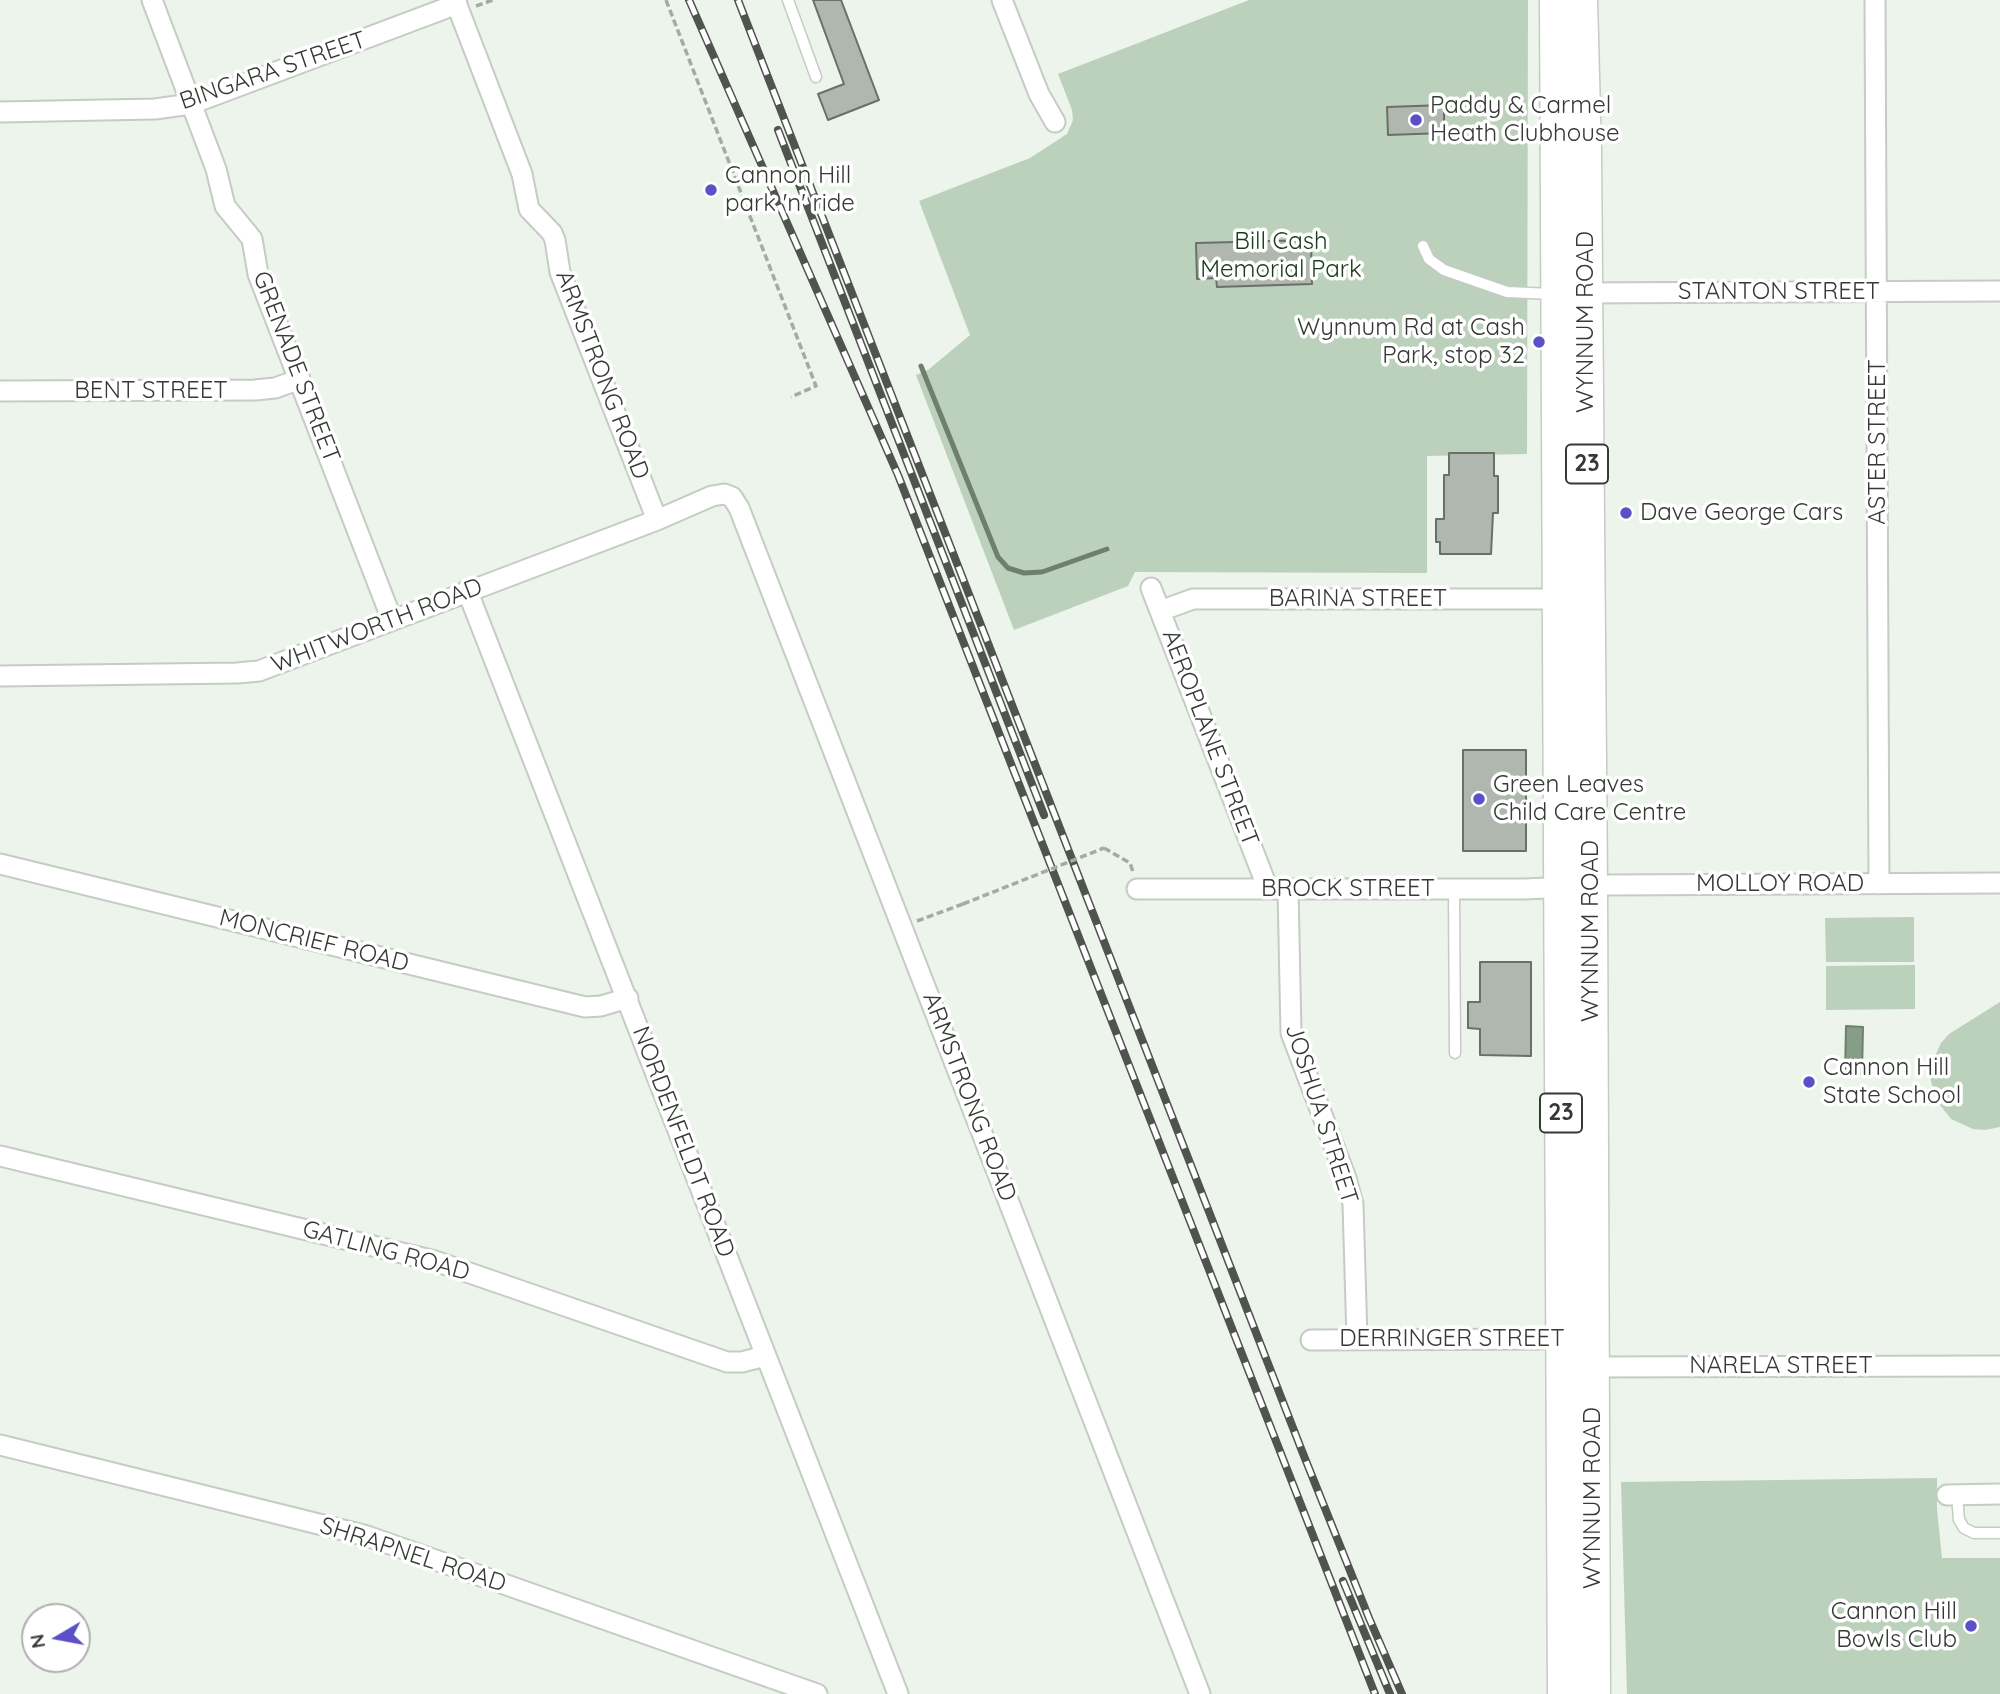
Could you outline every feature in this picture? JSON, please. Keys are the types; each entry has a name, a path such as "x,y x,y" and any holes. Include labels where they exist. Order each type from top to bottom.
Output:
{"main road":[{"name":"WYNNUM ROAD","path":"1556,0 1572,293 1591,885 1578,1353 1564,1694"},
{"name":"WYNNUM ROAD","path":"1581,0 1572,293 1558,599 1559,887 1594,1694"}],"street":[{"name":"GRENADE STREET","path":"152,0 216,169 225,206 252,239 258,274 393,620"},
{"path":"1002,0 1039,94 1055,122"},
{"name":"ASTER STREET","path":"1875,0 1879,884"},
{"name":"BINGARA STREET","path":"0,112 155,109 191,104 456,2"},
{"name":"ARMSTRONG ROAD","path":"456,2 522,174 529,209 555,240 560,272 657,520"},
{"name":"STANTON STREET","path":"1572,293 2000,291"},
{"name":"BENT STREET","path":"0,391 255,390 275,388 300,379"},
{"name":"WHITWORTH ROAD","path":"0,676 250,673 270,668 717,495 727,494 736,500"},
{"name":"ARMSTRONG ROAD","path":"736,500 1200,1694"},
{"name":"AEROPLANE STREET","path":"1151,588 1278,889"},
{"name":"NORDENFELDT ROAD","path":"467,590 898,1694"},
{"name":"BARINA STREET","path":"1160,611 1193,599 1558,599"},
{"name":"MONCRIEF ROAD","path":"0,864 584,1007 601,1006 628,998"},
{"name":"MOLLOY ROAD","path":"1559,887 2000,883"},
{"name":"BROCK STREET","path":"1138,889 1559,887"},
{"name":"JOSHUA STREET","path":"1278,889 1291,1032 1346,1178 1353,1204 1357,1339"},
{"name":"GATLING ROAD","path":"0,1156 435,1261 727,1362 742,1362 765,1356"},
{"name":"DERRINGER STREET","path":"1311,1340 1357,1339 1578,1353"},
{"name":"NARELA STREET","path":"1578,1353 2000,1366"},
{"name":"SHRAPNEL ROAD","path":"0,1445 367,1536 817,1694"},
{"path":"1952,1495 2000,1494"}],"lane":[{"path":"788,0 816,77"},
{"path":"1423,246 1429,259 1444,270 1507,292 1572,293"},
{"path":"1454,888 1455,1054"},
{"path":"1952,1495 1964,1528 1974,1533 2000,1533"}],"path":[{"path":"666,0 816,386 791,397"},
{"path":"902,926 1104,848 1130,863 1138,889"}],"green space":[{"name":"Bill Cash Memorial Park","path":"1249,0 1528,0 1527,454 1427,456 1427,573 1135,572 1128,586 1014,630 916,375 928,370 970,335 919,201 1030,158 1067,134 1073,120 1072,110 1058,74"},
{"path":"1914,917 1914,962 1826,962 1825,918"},
{"path":"1915,965 1915,1009 1826,1010 1826,966"},
{"path":"2000,1002 2000,1127 1973,1129 1951,1119 1936,1100 1930,1077 1931,1065 1941,1043 1949,1034"},
{"path":"1937,1478 1942,1558 2000,1558 2000,1694 1627,1694 1621,1482"}],"shaded area":[{"path":"1846,1026 1863,1027 1862,1074 1845,1074"}],"building":[{"path":"813,0 841,0 879,100 828,120 818,94 844,84"},
{"name":"Paddy & Carmel Heath Clubhouse","path":"1444,105 1444,133 1388,135 1387,107"},
{"path":"1311,240 1312,284 1217,287 1216,278 1197,279 1196,243"},
{"path":"1449,453 1494,453 1494,476 1498,476 1498,513 1493,513 1491,554 1440,554 1440,542 1436,542 1436,519 1444,519 1444,475 1449,475"},
{"path":"1463,750 1526,750 1526,851 1463,851"},
{"path":"1480,962 1531,962 1531,1056 1480,1055 1480,1029 1468,1028 1468,1002 1480,1002"}],"waterway":[{"path":"921,366 998,557 1008,568 1024,573 1042,572 1107,549"}],"railway":[{"path":"689,0 898,475 1375,1694"},
{"path":"738,0 1302,1451 1402,1694"},
{"path":"778,130 1044,815"},
{"path":"1343,1581 1390,1694"}],"place":[{"name":"Paddy & Carmel Heath Clubhouse","path":"1416,120"},
{"name":"Cannon Hill park 'n' ride","path":"711,190"},
{"name":"Wynnum Rd at Cash Park, stop 32","path":"1539,342"},
{"name":"Dave George Cars","path":"1626,513"},
{"name":"Green Leaves Child Care Centre","path":"1479,799"},
{"name":"Cannon Hill State School","path":"1809,1082"},
{"name":"Cannon Hill Bowls Club","path":"1971,1626"}]}
